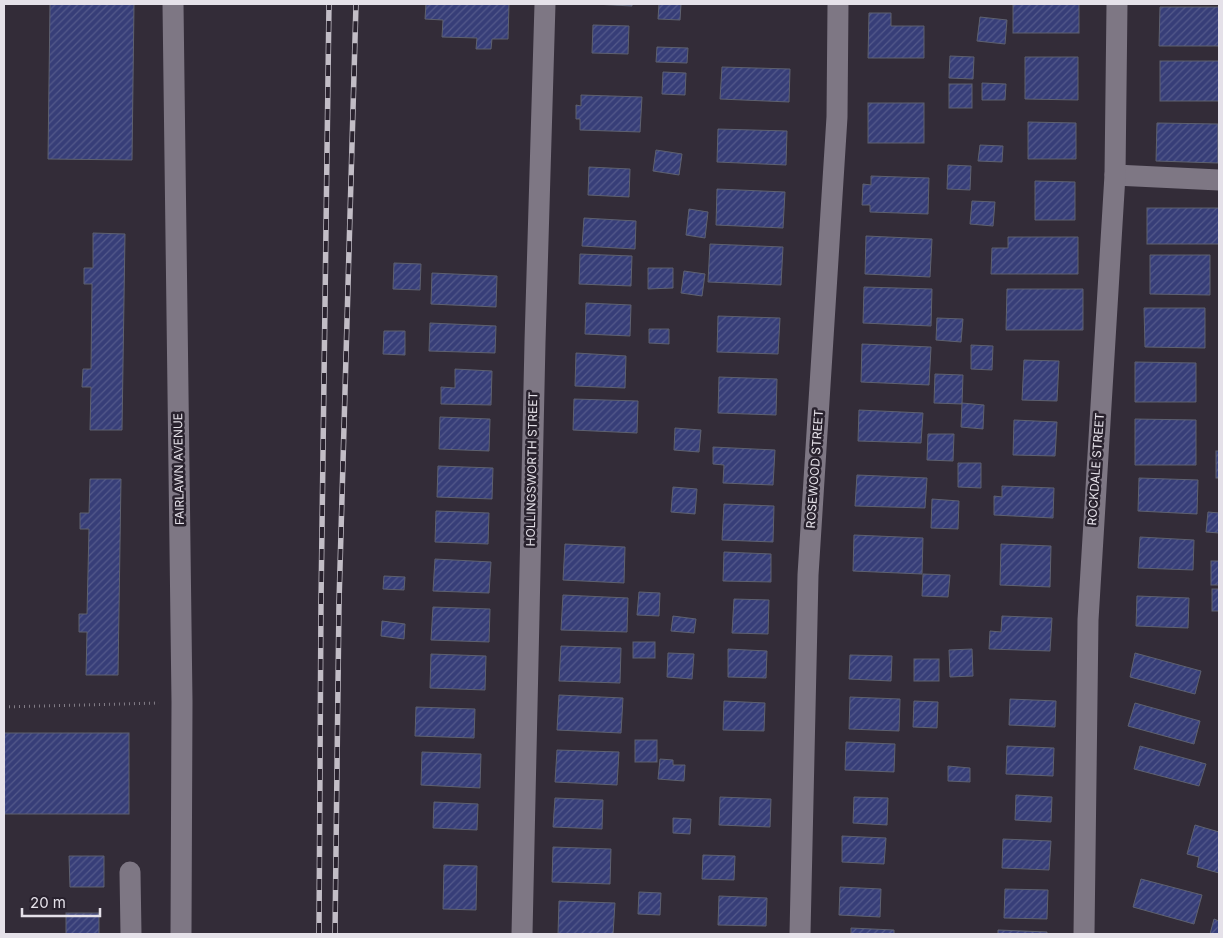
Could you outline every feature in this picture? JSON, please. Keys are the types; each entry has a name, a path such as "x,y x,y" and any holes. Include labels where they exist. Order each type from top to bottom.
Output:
{"street":[{"name":"FAIRLAWN AVENUE","path":"173,4 182,702 181,934"},
{"name":"HOLLINGSWORTH STREET","path":"522,934 535,342 545,4"},
{"name":"ROSEWOOD STREET","path":"800,934 808,574 837,117 838,4"},
{"name":"ROCKDALE STREET","path":"1084,934 1088,620 1114,175 1117,4"},
{"path":"1114,175 1219,180"},
{"path":"130,872 130,934"}],"path":[{"path":"4,707 182,702"}],"building":[{"path":"50,4 134,4 132,160 48,159"},
{"path":"426,4 509,4 508,39 492,39 491,49 476,49 477,38 442,37 443,20 425,19"},
{"path":"594,4 632,4 632,6"},
{"path":"659,4 681,4 680,20 658,19"},
{"path":"1013,4 1079,4 1079,33 1013,33"},
{"path":"1160,7 1219,7 1219,46 1159,46"},
{"path":"869,13 891,13 891,26 924,26 924,58 868,58"},
{"path":"980,17 1007,20 1005,44 977,41"},
{"path":"593,25 629,26 628,54 592,53"},
{"path":"657,47 688,48 687,63 656,62"},
{"path":"950,56 974,57 973,79 949,78"},
{"path":"1025,57 1078,57 1078,100 1025,99"},
{"path":"1160,61 1219,61 1219,101 1160,101"},
{"path":"722,67 790,69 789,102 720,99"},
{"path":"663,72 686,73 685,95 662,94"},
{"path":"982,83 1006,84 1005,100 982,100"},
{"path":"949,84 972,84 972,108 949,108"},
{"path":"581,95 642,97 640,132 580,130 580,119 576,119 576,105 581,106"},
{"path":"868,103 924,103 924,143 868,143"},
{"path":"1028,122 1076,123 1076,159 1028,159"},
{"path":"1157,123 1218,124 1218,163 1156,161"},
{"path":"718,129 787,131 786,165 717,162"},
{"path":"980,145 1003,146 1002,162 978,161"},
{"path":"656,150 682,154 679,175 653,171"},
{"path":"948,165 971,166 970,190 947,189"},
{"path":"589,167 630,169 629,197 588,195"},
{"path":"871,176 929,178 928,214 870,212 870,205 862,205 863,184 871,185"},
{"path":"1035,181 1075,182 1075,220 1035,220"},
{"path":"717,189 785,192 783,228 716,225"},
{"path":"972,201 995,202 993,226 970,224"},
{"path":"1147,208 1219,208 1219,244 1147,244"},
{"path":"689,209 708,212 705,238 686,235"},
{"path":"584,218 636,221 635,249 582,246"},
{"path":"93,233 125,234 122,430 90,430 91,387 82,387 83,369 91,369 92,284 84,284 84,268 93,268"},
{"path":"866,236 932,239 930,277 865,274"},
{"path":"1008,237 1078,237 1078,274 991,274 992,248 1008,248"},
{"path":"710,244 783,247 781,285 708,282"},
{"path":"580,254 632,256 631,286 579,284"},
{"path":"1150,255 1210,255 1210,295 1150,294"},
{"path":"394,263 421,264 420,290 393,289"},
{"path":"648,268 673,268 673,288 648,289"},
{"path":"684,271 705,274 702,296 681,293"},
{"path":"432,273 497,276 496,307 431,304"},
{"path":"864,287 932,289 931,326 863,323"},
{"path":"1007,289 1083,289 1083,330 1006,330"},
{"path":"586,303 631,305 630,336 585,334"},
{"path":"1144,308 1205,308 1205,348 1145,347"},
{"path":"718,316 780,318 778,354 717,352"},
{"path":"937,318 963,319 961,342 936,340"},
{"path":"430,323 496,326 495,353 429,351"},
{"path":"649,329 669,329 669,344 649,343"},
{"path":"384,331 405,331 405,355 383,354"},
{"path":"862,344 931,347 929,385 861,382"},
{"path":"971,345 993,346 992,370 971,369"},
{"path":"576,353 626,356 625,388 575,386"},
{"path":"1024,360 1059,361 1057,401 1022,400"},
{"path":"1135,362 1196,363 1196,402 1135,402"},
{"path":"455,369 492,371 491,405 441,404 441,387 455,388"},
{"path":"935,374 963,375 962,404 934,403"},
{"path":"719,377 777,379 776,415 718,413"},
{"path":"574,399 638,401 637,433 573,430"},
{"path":"962,403 984,405 983,429 961,427"},
{"path":"859,410 923,413 921,443 858,441"},
{"path":"440,417 490,419 489,451 439,449"},
{"path":"1135,419 1196,420 1196,465 1135,465"},
{"path":"1014,420 1057,422 1055,456 1013,455"},
{"path":"675,428 701,430 699,452 674,450"},
{"path":"928,434 954,434 953,461 927,460"},
{"path":"713,447 775,450 773,485 723,483 724,465 713,464"},
{"path":"1216,451 1219,451 1219,478 1216,478"},
{"path":"958,463 981,463 981,488 958,487"},
{"path":"438,466 493,468 492,499 437,497"},
{"path":"857,475 927,478 925,508 855,506"},
{"path":"1139,478 1198,480 1197,514 1138,511"},
{"path":"90,479 121,479 118,675 86,675 87,632 79,632 79,614 87,614 89,529 80,529 80,513 89,513"},
{"path":"1002,486 1054,488 1053,518 994,515 994,496 1002,497"},
{"path":"673,487 697,489 695,514 671,512"},
{"path":"932,499 959,501 958,529 931,528"},
{"path":"724,504 774,506 773,542 722,540"},
{"path":"436,511 489,513 488,544 435,542"},
{"path":"1208,512 1219,513 1219,533 1206,532"},
{"path":"854,535 923,538 922,574 853,571"},
{"path":"1140,537 1194,540 1193,570 1138,568"},
{"path":"565,544 625,547 624,583 563,580"},
{"path":"1001,544 1051,546 1050,587 1000,585"},
{"path":"724,552 771,554 771,582 723,581"},
{"path":"435,559 491,562 489,593 433,591"},
{"path":"1211,561 1219,561 1219,585 1211,585"},
{"path":"923,574 950,575 948,597 922,596"},
{"path":"384,576 405,577 404,590 383,589"},
{"path":"1212,589 1219,589 1219,611 1212,611"},
{"path":"639,592 660,593 659,616 637,615"},
{"path":"563,595 628,598 627,632 561,630"},
{"path":"1137,596 1189,598 1188,628 1136,626"},
{"path":"734,599 769,600 768,634 732,633"},
{"path":"433,607 490,609 489,642 431,640"},
{"path":"673,616 696,619 694,633 671,631"},
{"path":"1002,616 1052,618 1050,651 989,649 990,631 1001,632"},
{"path":"382,621 405,624 404,639 381,636"},
{"path":"633,642 655,642 655,658 633,658"},
{"path":"561,646 621,648 620,683 559,681"},
{"path":"728,649 767,651 766,678 728,677"},
{"path":"972,649 973,676 950,677 949,650"},
{"path":"668,653 694,654 692,679 667,677"},
{"path":"1135,653 1201,671 1195,694 1130,677"},
{"path":"431,654 486,656 485,690 430,688"},
{"path":"850,655 892,656 891,681 849,679"},
{"path":"914,659 939,659 939,681 914,681"},
{"path":"559,695 623,698 621,733 557,730"},
{"path":"850,697 900,699 899,731 849,729"},
{"path":"1010,699 1056,701 1055,727 1009,725"},
{"path":"724,701 765,703 764,731 723,730"},
{"path":"914,701 938,702 937,728 913,727"},
{"path":"1135,703 1200,721 1194,744 1128,726"},
{"path":"416,707 475,709 474,738 415,736"},
{"path":"4,733 129,733 129,814 4,814"},
{"path":"635,740 657,740 657,762 635,762"},
{"path":"846,742 895,744 894,772 845,770"},
{"path":"1007,746 1054,748 1053,776 1006,774"},
{"path":"1140,746 1206,764 1199,786 1134,769"},
{"path":"557,750 619,752 617,785 555,782"},
{"path":"422,752 481,754 480,788 421,785"},
{"path":"660,759 673,760 673,765 685,765 684,781 658,779"},
{"path":"948,766 970,768 970,782 948,781"},
{"path":"1016,795 1052,797 1051,822 1015,820"},
{"path":"720,797 771,799 770,827 719,825"},
{"path":"854,797 888,798 887,825 853,823"},
{"path":"555,798 603,800 602,829 553,827"},
{"path":"434,802 478,804 477,830 433,828"},
{"path":"673,818 691,819 690,834 673,833"},
{"path":"1195,825 1219,832 1219,873 1197,867 1199,857 1187,854"},
{"path":"842,836 886,838 884,864 842,862"},
{"path":"1003,839 1051,841 1049,870 1002,868"},
{"path":"553,847 611,849 610,884 552,882"},
{"path":"703,855 735,856 734,880 702,879"},
{"path":"69,856 104,856 104,887 70,887"},
{"path":"444,865 477,866 476,910 443,909"},
{"path":"1141,879 1202,895 1194,924 1133,907"},
{"path":"840,887 881,889 880,917 839,915"},
{"path":"1005,889 1048,890 1047,919 1004,918"},
{"path":"639,892 661,893 660,915 638,914"},
{"path":"719,896 767,898 766,926 718,925"},
{"path":"559,901 615,903 613,934 558,934"},
{"path":"66,913 99,913 99,934 66,934"},
{"path":"1214,919 1219,921 1219,934 1210,934"},
{"path":"851,928 894,930 894,934 851,934"},
{"path":"998,930 1047,932 1047,934 998,934"}],"railway":[{"path":"319,934 321,603 329,4"},
{"path":"335,934 339,603 356,4"}]}
